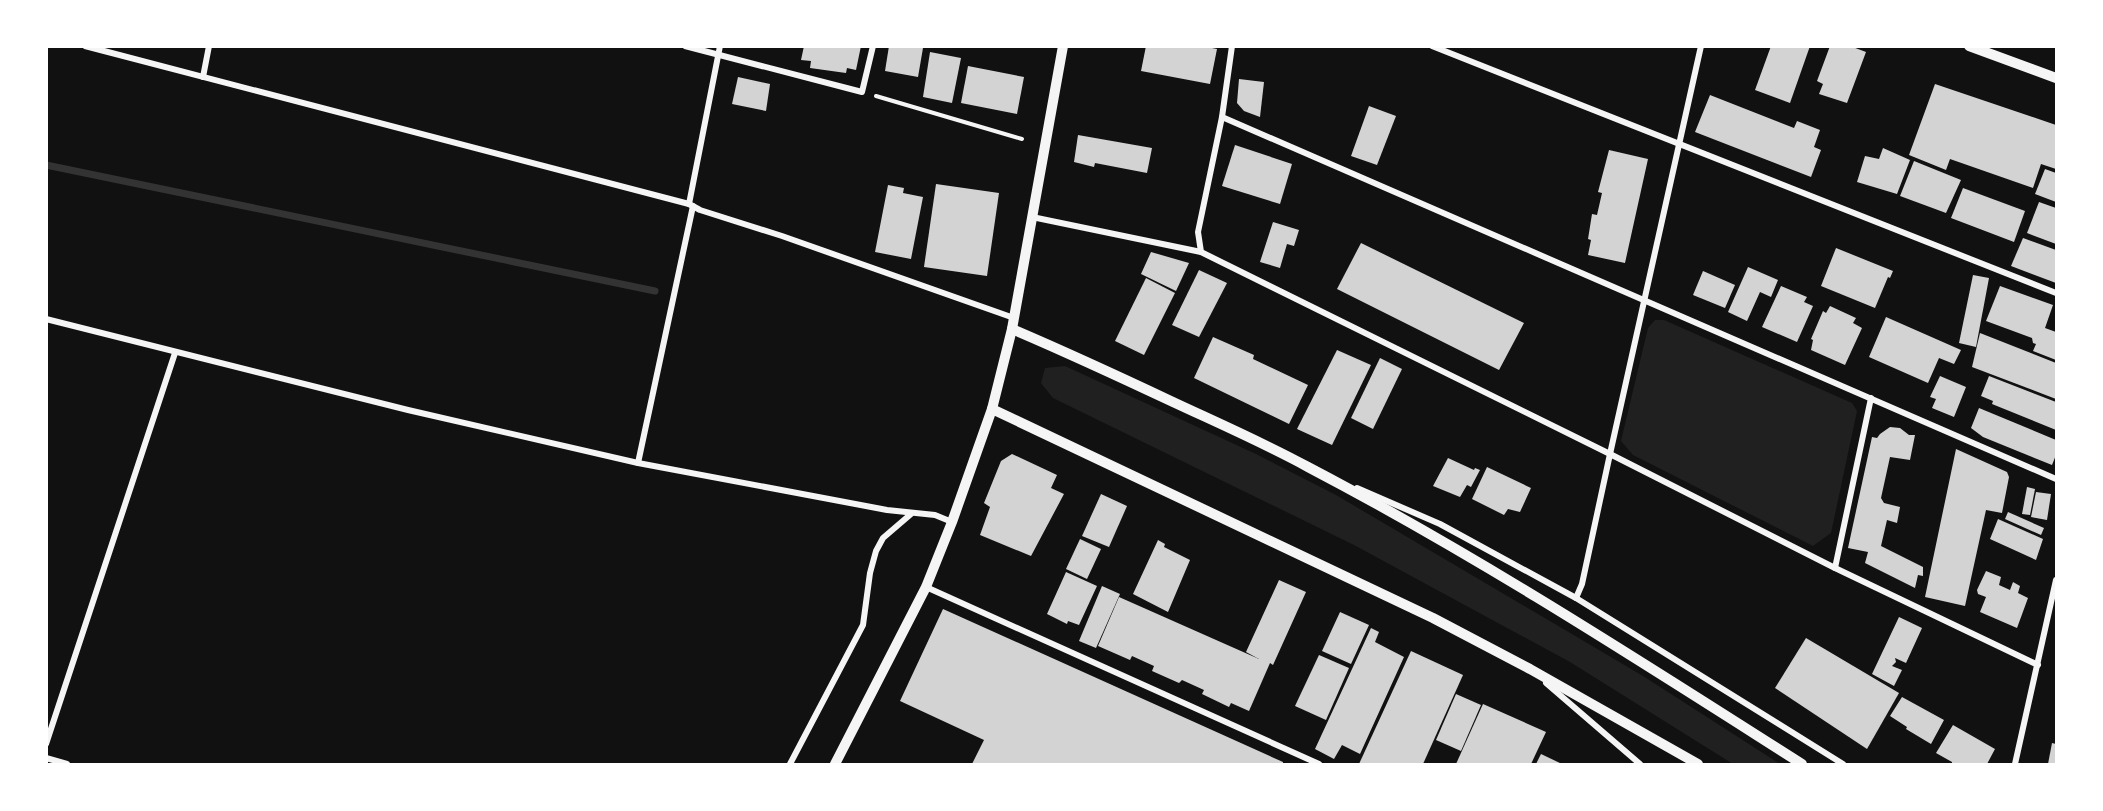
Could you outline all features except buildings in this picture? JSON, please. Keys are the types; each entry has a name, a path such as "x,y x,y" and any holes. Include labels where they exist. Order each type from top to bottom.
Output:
{"street":[{"path":"85,46 691,205 1014,318"},
{"path":"203,77 209,46"},
{"path":"685,46 862,92 873,46"},
{"path":"638,463 691,205 720,46"},
{"path":"835,765 926,588 992,410 1012,329 1063,46"},
{"path":"1201,252 1198,232 1222,117 1232,46"},
{"path":"1432,46 2056,293"},
{"path":"1575,598 1582,584 1701,46"},
{"path":"1969,46 2056,78"},
{"path":"1222,117 2056,479"},
{"path":"1032,217 1201,252 1835,568 2038,665"},
{"path":"46,319 175,353 638,463 911,514 935,515 952,522"},
{"path":"1012,329 1259,441 1309,467 1481,564 1610,642 1802,765"},
{"path":"46,744 175,353"},
{"path":"1835,568 1871,398"},
{"path":"992,410 1433,618 1530,669 1698,765"},
{"path":"1309,467 1440,524 1575,598 1843,765"},
{"path":"789,765 863,625 870,573 876,551 883,538 911,514"},
{"path":"2015,765 2056,580"},
{"path":"926,588 1319,765"},
{"path":"1530,669 1640,765"},
{"path":"46,758 67,765"}],"path":[{"path":"862,92 1022,139"}],"shaded area":[{"path":"1655,320 1664,320 1852,403 1857,411 1831,533 1813,546 1633,455 1621,441 1648,328"},
{"path":"1065,366 1256,454 1336,495 1643,676 1780,764 1733,764 1570,662 1354,545 1053,398 1041,383 1045,368"}],"waterway":[{"path":"46,165 655,291"}]}
